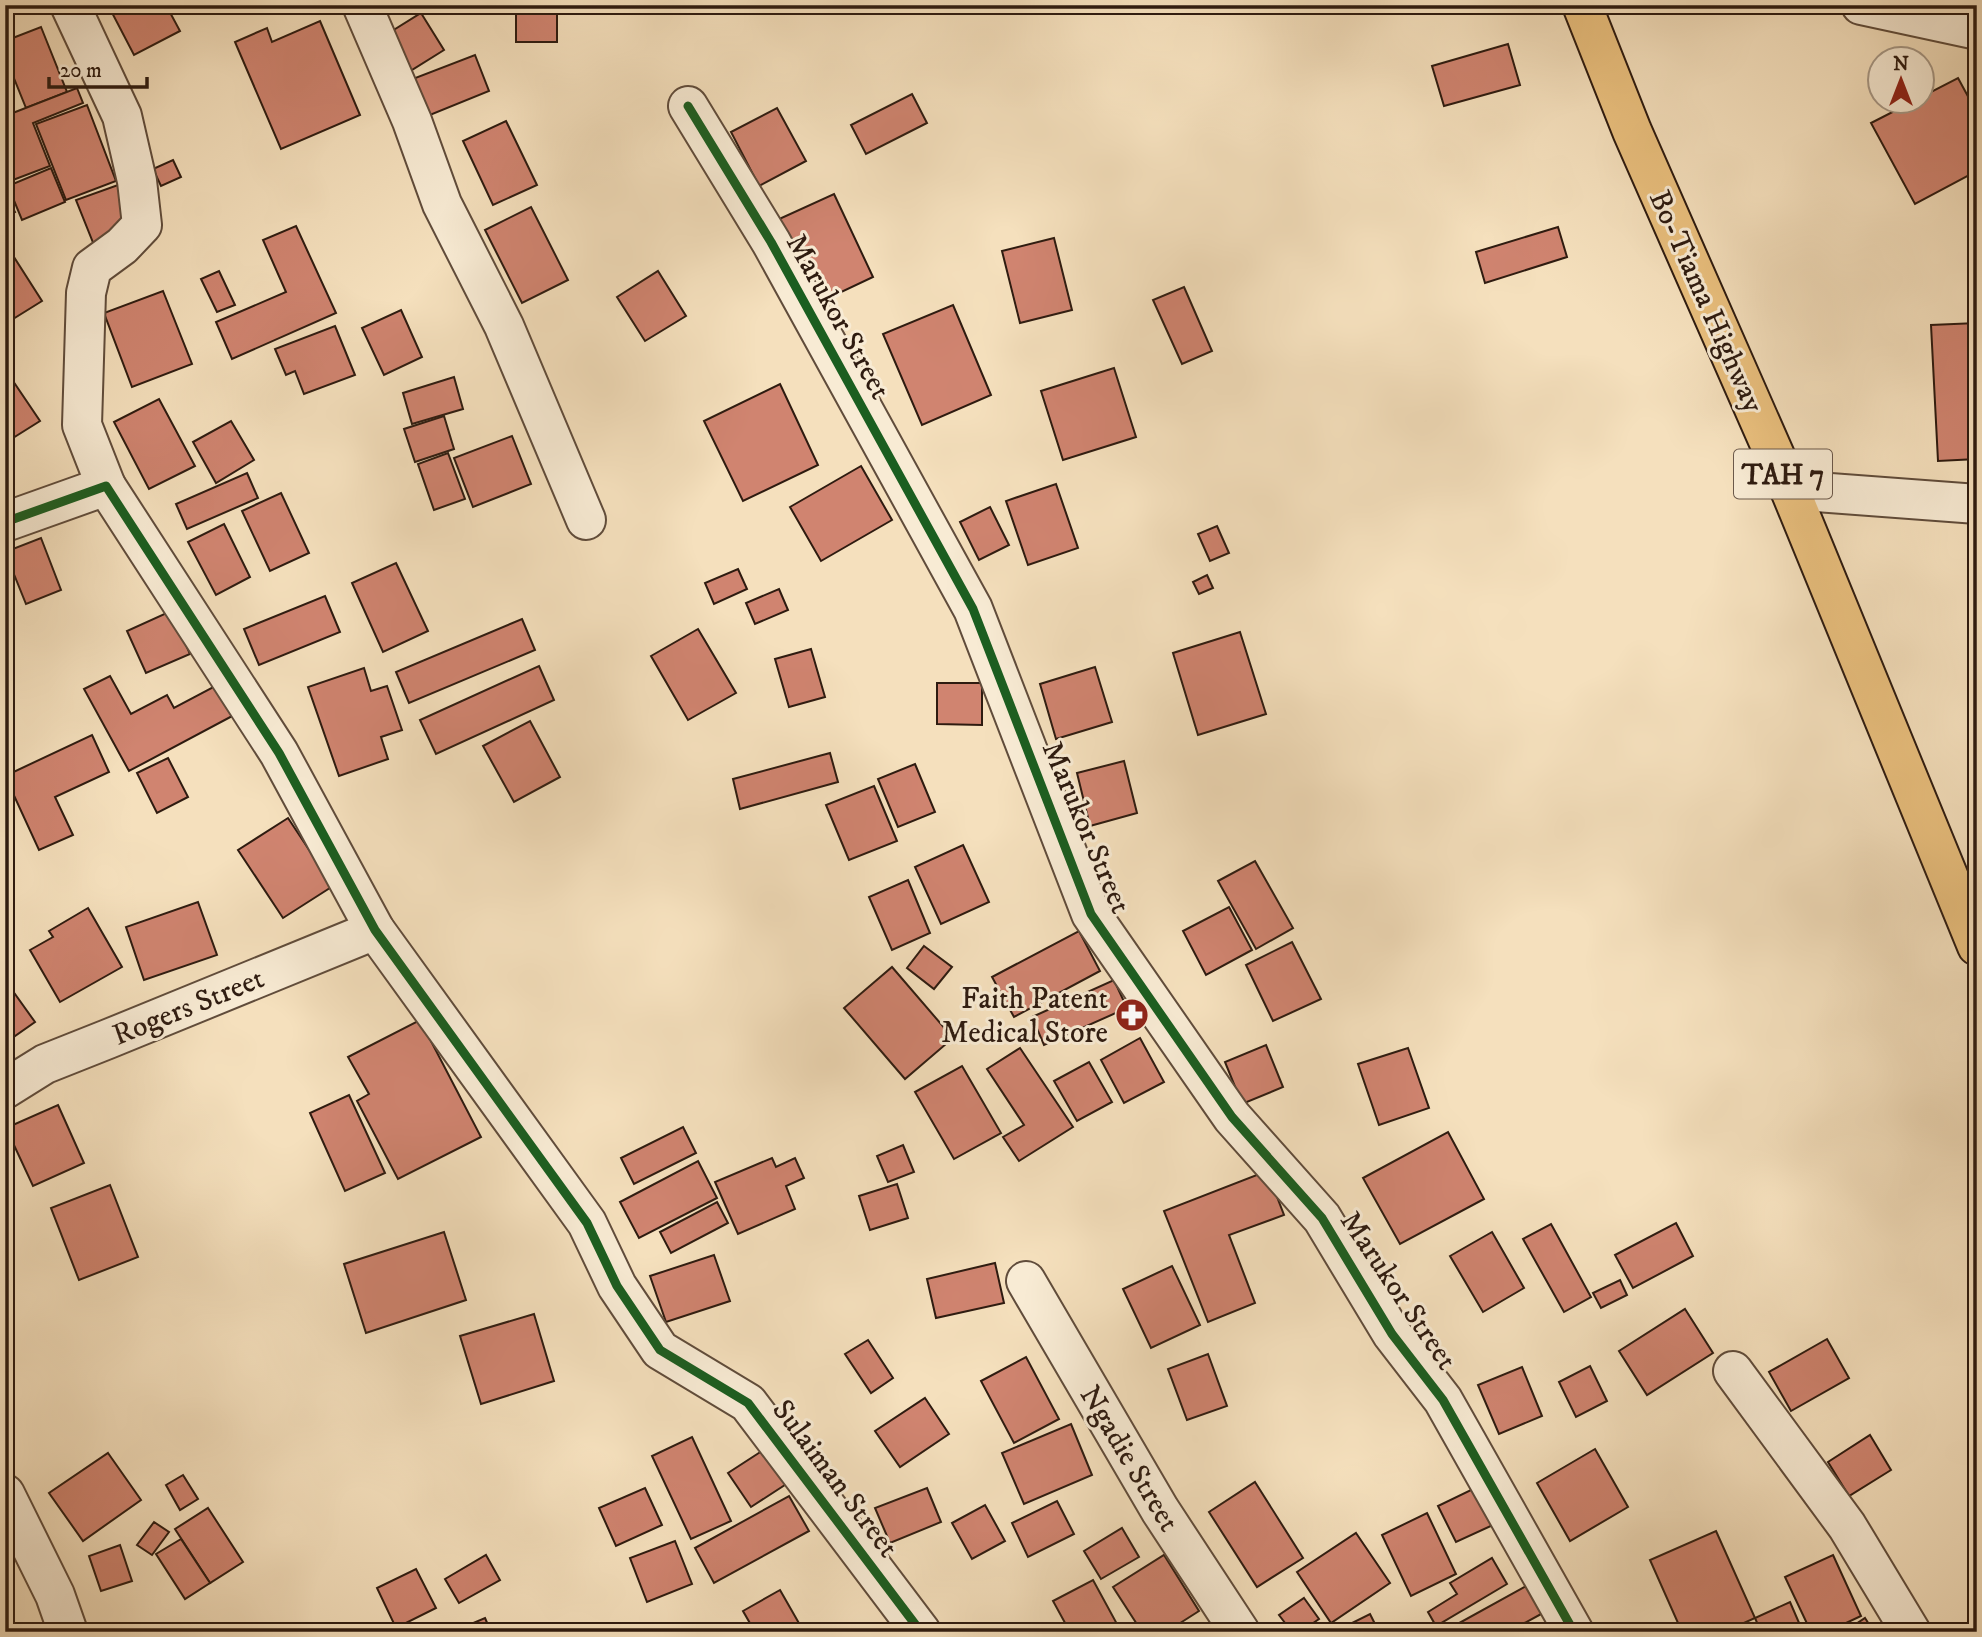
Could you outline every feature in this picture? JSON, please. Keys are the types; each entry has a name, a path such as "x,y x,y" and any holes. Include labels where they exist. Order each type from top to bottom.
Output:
{"highway":[{"name":"Bo-Tiama Highway","path":"1582,5 1632,131 1790,491 1977,947"}],"street":[{"path":"70,5 122,116 137,181 142,225 122,246 93,268 86,293 82,425 106,486 279,753 374,930"},
{"path":"362,5 412,121 442,204 503,326 586,520"},
{"path":"1861,5 1977,30"},
{"name":"Marukor Street","path":"688,107 771,243 973,609 1091,914 1232,1117 1322,1218 1392,1334 1443,1400 1574,1632"},
{"path":"5,522 106,486"},
{"path":"1790,491 1977,504"},
{"name":"Rogers Street","path":"5,1089 72,1051 108,1039 374,930"},
{"name":"Sulaiman Street","path":"374,930 587,1223 617,1286 660,1350 748,1402 921,1632"},
{"name":"Ngadie Street","path":"1026,1281 1160,1510 1240,1632"},
{"path":"1733,1371 1847,1526 1911,1632"},
{"path":"5,1494 55,1595 68,1632"}],"building":[{"path":"108,5 166,5 180,31 134,55"},
{"path":"516,5 557,5 557,42 516,42"},
{"path":"672,5 708,5 674,13"},
{"path":"421,13 444,50 407,73 384,36"},
{"path":"320,21 360,115 281,149 235,42 267,28 272,42"},
{"path":"41,27 67,92 26,108 5,56 5,41"},
{"path":"1508,44 1520,85 1444,106 1432,66"},
{"path":"475,55 489,91 425,117 410,80"},
{"path":"1958,78 1977,113 1977,171 1915,204 1871,123 1885,116 1937,116 1937,89"},
{"path":"77,88 83,103 33,123 50,166 5,183 5,116"},
{"path":"912,94 927,123 866,154 851,125"},
{"path":"87,105 116,181 66,200 36,124"},
{"path":"777,108 806,161 759,186 731,132"},
{"path":"506,121 537,185 493,205 463,141"},
{"path":"173,160 181,177 161,186 153,169"},
{"path":"51,168 65,202 22,220 8,186"},
{"path":"118,185 135,229 94,245 76,200"},
{"path":"5,194 15,212 5,217"},
{"path":"834,194 873,277 816,304 777,220"},
{"path":"531,207 568,280 522,303 485,230"},
{"path":"296,226 336,313 232,359 216,322 286,292 263,240"},
{"path":"1558,227 1567,257 1485,283 1476,252"},
{"path":"1054,238 1072,310 1020,323 1002,251"},
{"path":"5,243 42,301 5,324"},
{"path":"219,271 235,305 217,312 201,279"},
{"path":"658,271 686,316 645,341 617,297"},
{"path":"1184,287 1212,351 1182,364 1153,300"},
{"path":"163,291 192,364 132,387 104,313"},
{"path":"953,305 991,395 922,425 883,334"},
{"path":"401,310 422,357 384,375 362,328"},
{"path":"1977,323 1977,459 1938,461 1931,325"},
{"path":"335,326 355,375 304,394 295,371 286,375 275,349"},
{"path":"1114,368 1136,437 1063,460 1041,391"},
{"path":"454,377 463,409 412,424 403,393"},
{"path":"11,378 40,421 5,443 5,382"},
{"path":"780,384 818,465 743,501 704,421"},
{"path":"159,399 195,466 149,489 114,422"},
{"path":"444,416 454,449 415,462 404,429"},
{"path":"231,421 254,460 216,483 193,442"},
{"path":"512,436 531,484 473,507 454,458"},
{"path":"448,453 465,499 434,510 418,464"},
{"path":"861,466 892,520 821,561 790,507"},
{"path":"247,473 258,498 187,529 176,504"},
{"path":"1056,484 1078,548 1028,565 1006,501"},
{"path":"281,493 309,553 270,571 242,511"},
{"path":"990,507 1009,545 979,560 960,522"},
{"path":"224,524 250,577 216,595 188,542"},
{"path":"1217,526 1229,553 1210,561 1198,534"},
{"path":"41,538 61,590 26,604 5,552"},
{"path":"396,563 428,631 383,652 352,583"},
{"path":"738,569 747,589 714,604 705,583"},
{"path":"1207,575 1213,588 1199,594 1193,582"},
{"path":"779,589 788,610 755,624 746,603"},
{"path":"325,596 340,632 259,665 244,629"},
{"path":"171,611 190,654 146,673 127,631"},
{"path":"522,619 535,650 409,703 396,672"},
{"path":"698,629 736,693 688,720 651,656"},
{"path":"1240,632 1266,714 1198,735 1173,653"},
{"path":"811,649 825,697 789,707 775,659"},
{"path":"539,666 554,700 436,754 420,720"},
{"path":"1095,667 1112,722 1056,739 1040,684"},
{"path":"364,668 371,691 387,686 402,730 381,737 388,759 339,776 308,687"},
{"path":"110,676 131,714 167,695 174,708 219,684 236,714 129,771 84,689"},
{"path":"937,683 982,683 982,725 937,724"},
{"path":"530,721 560,777 514,802 483,746"},
{"path":"92,735 109,772 55,797 73,835 39,850 5,776"},
{"path":"830,753 838,782 740,809 733,779"},
{"path":"168,758 188,797 157,813 137,773"},
{"path":"1124,761 1137,813 1090,826 1077,773"},
{"path":"915,764 935,812 898,827 878,779"},
{"path":"874,786 897,841 849,860 826,805"},
{"path":"288,818 333,886 283,918 238,850"},
{"path":"963,845 989,902 941,924 915,867"},
{"path":"1255,861 1293,928 1256,949 1218,881"},
{"path":"908,880 930,933 892,950 869,897"},
{"path":"198,902 217,955 144,980 126,927"},
{"path":"1229,907 1252,950 1206,975 1183,931"},
{"path":"88,908 122,967 60,1002 30,950 53,937 49,931"},
{"path":"1079,931 1100,971 1014,1017 992,977"},
{"path":"1292,942 1321,999 1273,1021 1246,965"},
{"path":"924,946 952,967 934,989 907,968"},
{"path":"892,967 953,1038 905,1079 844,1008"},
{"path":"5,980 35,1022 5,1043"},
{"path":"1114,980 1127,1008 1044,1045 1032,1017"},
{"path":"420,1020 481,1137 398,1179 357,1101 369,1094 348,1057"},
{"path":"1140,1038 1164,1082 1124,1103 1101,1060"},
{"path":"1266,1045 1283,1087 1242,1104 1225,1062"},
{"path":"1020,1048 1073,1127 1019,1161 1003,1137 1024,1125 987,1069"},
{"path":"1408,1048 1429,1108 1379,1125 1358,1064"},
{"path":"1089,1062 1112,1102 1077,1121 1054,1081"},
{"path":"962,1066 1001,1133 954,1159 915,1092"},
{"path":"349,1095 385,1173 345,1191 310,1113"},
{"path":"58,1105 84,1163 33,1186 6,1128"},
{"path":"683,1127 696,1153 634,1184 621,1158"},
{"path":"1448,1132 1484,1199 1400,1244 1363,1178"},
{"path":"903,1145 914,1172 888,1182 877,1156"},
{"path":"772,1158 776,1167 795,1158 804,1178 786,1186 795,1209 738,1234 715,1182"},
{"path":"698,1161 717,1198 639,1238 620,1202"},
{"path":"1267,1171 1284,1215 1229,1235 1255,1303 1208,1322 1164,1211"},
{"path":"897,1184 908,1218 870,1230 859,1196"},
{"path":"110,1185 138,1257 79,1280 51,1208"},
{"path":"717,1202 728,1223 671,1253 660,1232"},
{"path":"1676,1223 1693,1256 1633,1288 1615,1255"},
{"path":"1551,1224 1591,1297 1564,1312 1523,1239"},
{"path":"444,1232 466,1300 366,1333 344,1264"},
{"path":"1492,1232 1524,1288 1483,1312 1450,1256"},
{"path":"714,1255 730,1301 666,1322 650,1276"},
{"path":"995,1263 1004,1303 936,1318 927,1279"},
{"path":"1172,1266 1200,1325 1151,1348 1123,1289"},
{"path":"1620,1280 1627,1295 1601,1308 1593,1293"},
{"path":"1685,1309 1713,1353 1647,1395 1619,1351"},
{"path":"534,1314 554,1381 481,1404 460,1336"},
{"path":"1827,1339 1849,1378 1791,1411 1769,1372"},
{"path":"868,1340 893,1378 871,1393 845,1354"},
{"path":"1208,1354 1227,1406 1187,1420 1168,1369"},
{"path":"1026,1357 1059,1419 1014,1443 981,1381"},
{"path":"1590,1366 1607,1401 1576,1417 1559,1382"},
{"path":"1522,1367 1542,1416 1499,1434 1478,1385"},
{"path":"925,1398 949,1434 900,1467 875,1431"},
{"path":"1071,1424 1092,1475 1024,1504 1002,1453"},
{"path":"1870,1435 1891,1470 1849,1496 1828,1462"},
{"path":"692,1437 731,1521 691,1539 652,1456"},
{"path":"768,1447 791,1481 751,1507 728,1473"},
{"path":"1595,1449 1628,1507 1570,1541 1537,1483"},
{"path":"108,1453 141,1500 83,1541 49,1493"},
{"path":"183,1475 198,1499 180,1510 166,1485"},
{"path":"1255,1482 1303,1558 1257,1587 1209,1512"},
{"path":"645,1488 662,1525 616,1546 599,1508"},
{"path":"927,1488 941,1522 890,1543 875,1508"},
{"path":"1475,1488 1493,1525 1456,1542 1438,1506"},
{"path":"789,1496 809,1531 714,1583 695,1548"},
{"path":"1057,1501 1074,1534 1028,1557 1012,1523"},
{"path":"985,1505 1005,1541 972,1559 952,1523"},
{"path":"208,1508 243,1562 210,1583 175,1529"},
{"path":"1427,1513 1456,1574 1411,1596 1382,1535"},
{"path":"154,1522 169,1532 152,1555 137,1545"},
{"path":"1122,1528 1139,1557 1101,1579 1084,1551"},
{"path":"1716,1531 1755,1618 1724,1632 1682,1632 1650,1560"},
{"path":"1356,1533 1390,1583 1331,1623 1297,1572"},
{"path":"181,1539 210,1583 185,1599 156,1554"},
{"path":"675,1541 692,1584 647,1602 630,1558"},
{"path":"120,1545 132,1581 101,1591 89,1556"},
{"path":"486,1555 500,1580 459,1603 445,1579"},
{"path":"1164,1555 1199,1611 1166,1632 1142,1632 1113,1587"},
{"path":"1833,1555 1861,1616 1827,1632 1811,1632 1785,1577"},
{"path":"1492,1558 1507,1584 1436,1626 1428,1612 1457,1594 1450,1583"},
{"path":"416,1569 436,1608 396,1628 377,1588"},
{"path":"1093,1580 1117,1624 1103,1632 1070,1632 1053,1601"},
{"path":"1528,1585 1543,1613 1508,1632 1443,1632"},
{"path":"780,1590 804,1632 755,1632 743,1611"},
{"path":"1304,1598 1319,1619 1300,1632 1292,1632 1279,1615"},
{"path":"1790,1602 1803,1632 1761,1632 1755,1618"},
{"path":"1370,1614 1379,1632 1334,1632"},
{"path":"485,1618 491,1632 452,1632"},
{"path":"1865,1618 1874,1632 1844,1632"}],"cycle path":[{"path":"688,106 771,242 973,609 1091,914 1232,1117 1322,1218 1392,1334 1443,1400 1574,1632"},
{"path":"5,522 106,486 279,753 375,930 587,1223 617,1286 660,1350 748,1403 921,1632"}],"place":[{"name":"Faith Patent Medical Store","path":"1132,1015"}]}
